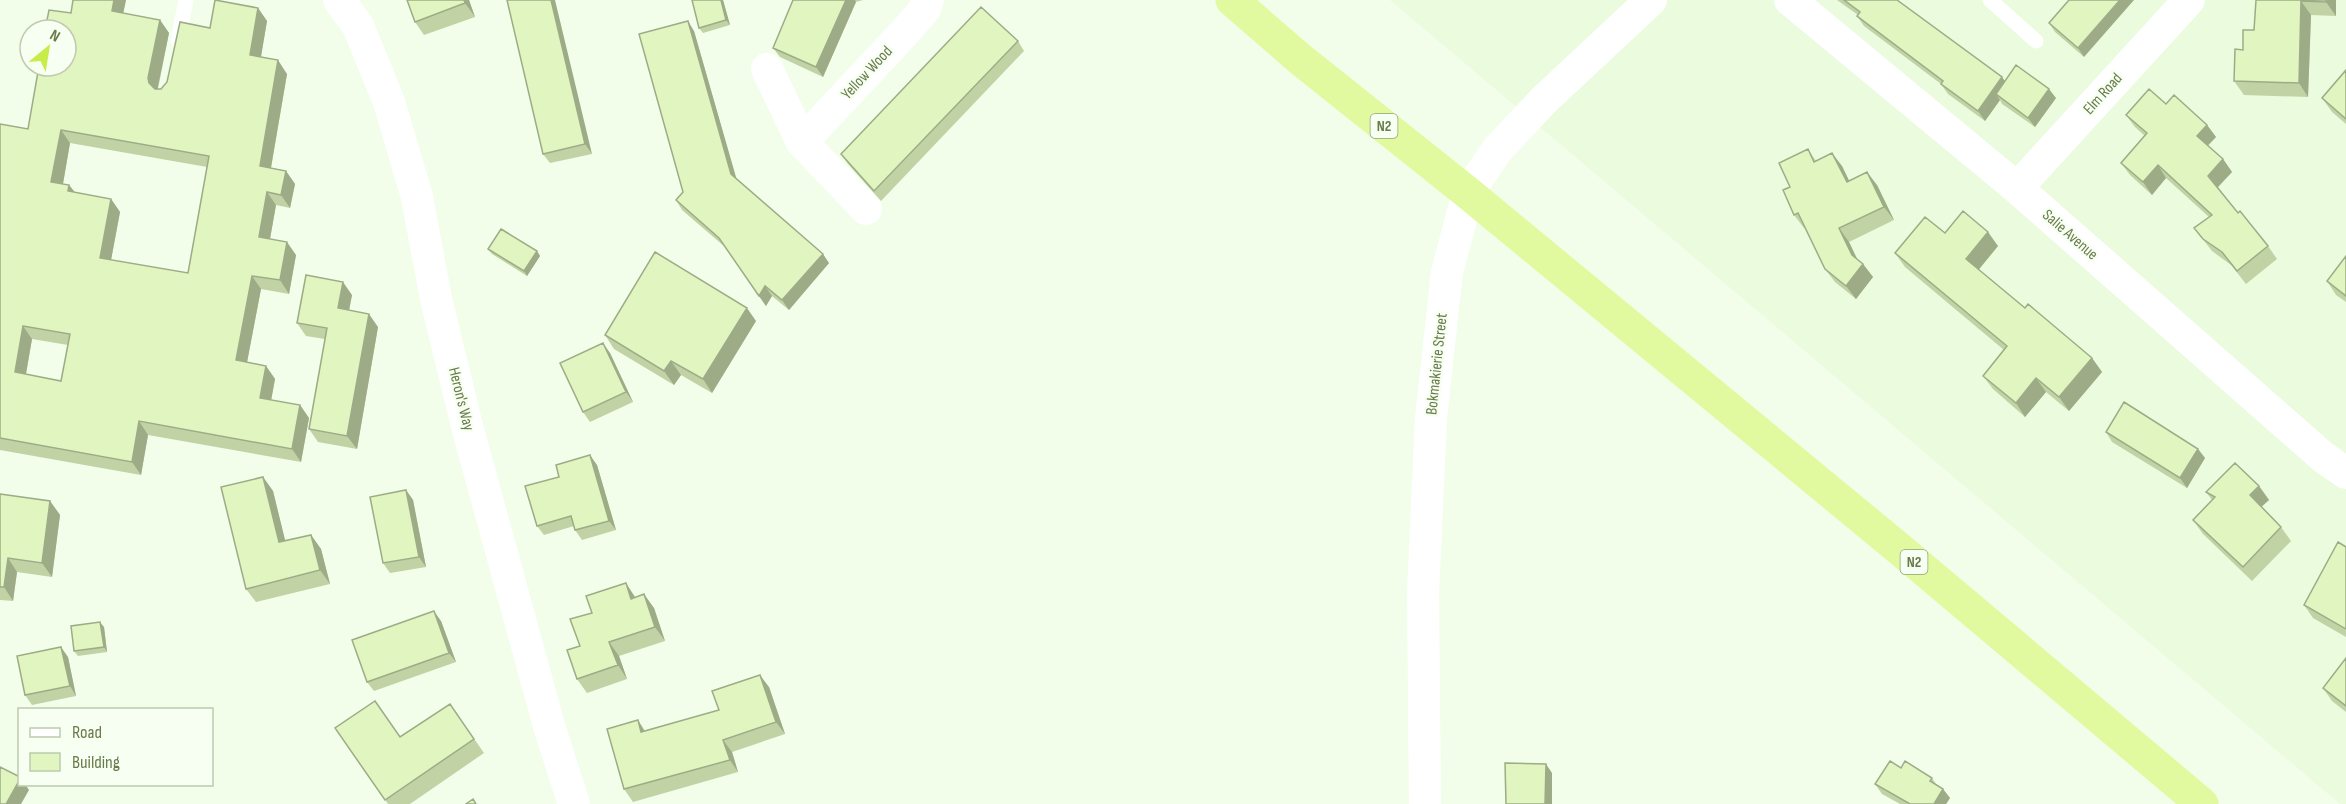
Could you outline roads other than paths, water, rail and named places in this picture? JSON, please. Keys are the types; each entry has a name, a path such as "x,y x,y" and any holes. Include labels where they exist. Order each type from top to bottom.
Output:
{"highway":[{"name":"N2","path":"1232,0 1300,59 1468,193 1897,547 2202,804"}],"street":[{"name":"Heron's Way","path":"339,0 357,26 389,102 417,196 436,299 467,426 549,726 574,804"},
{"name":"Yellow Wood","path":"802,142 904,33 925,9 928,0"},
{"name":"Bokmakierie Street","path":"1425,804 1423,593 1431,418 1447,272 1468,193 1497,150 1544,100 1651,0"},
{"name":"Salie Avenue","path":"1790,0 2017,188 2323,457 2346,473"},
{"name":"Elm Road","path":"2017,188 2189,0"},
{"path":"767,69 802,142 866,209"}],"lane":[{"path":"174,58 186,0"},
{"path":"1990,0 2036,41"}]}
